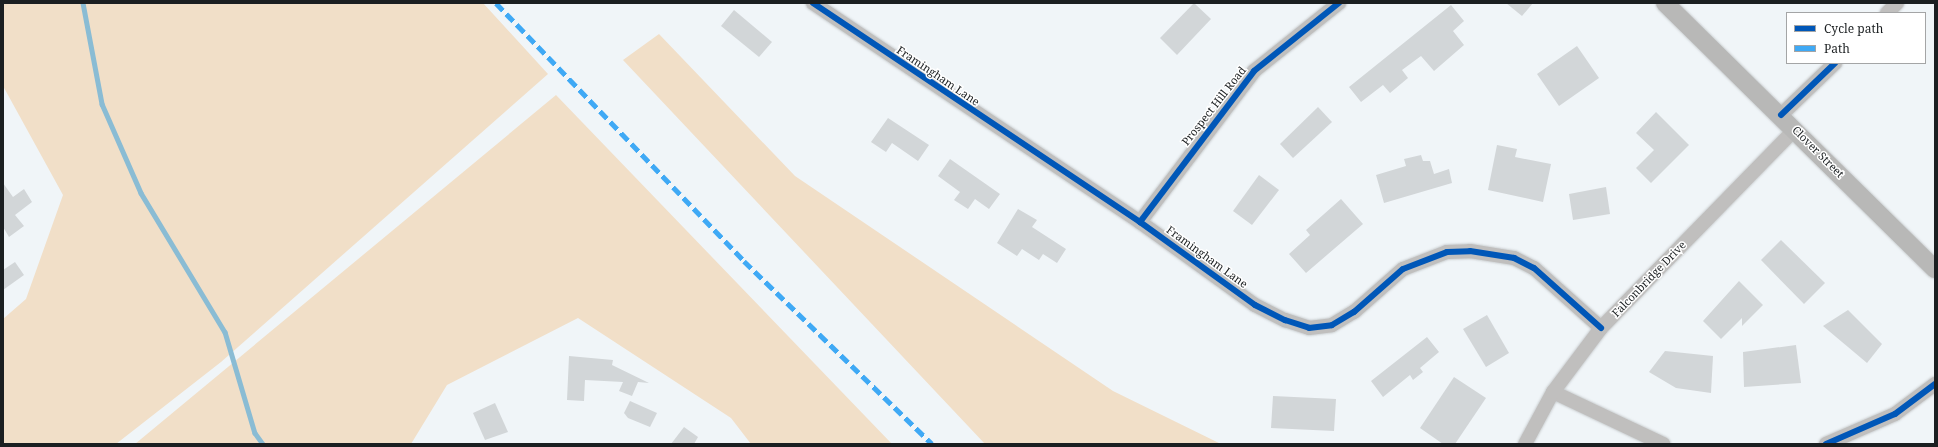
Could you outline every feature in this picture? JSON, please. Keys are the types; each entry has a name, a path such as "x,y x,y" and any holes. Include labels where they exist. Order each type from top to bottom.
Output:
{"main road":[{"name":"Clover Street","path":"1665,3 1781,115 1935,269"}],"street":[{"name":"Framingham Lane","path":"813,3 1140,222 1256,305 1298,326 1332,325 1354,312 1403,269 1447,252 1470,251 1514,258 1534,268 1601,328"},
{"name":"Prospect Hill Road","path":"1140,222 1254,71 1339,3"},
{"path":"1888,12 1897,3"},
{"path":"1781,115 1834,64"},
{"name":"Falconbridge Drive","path":"1525,444 1553,392 1601,328 1795,129"},
{"path":"1826,444 1896,414 1935,384"},
{"path":"1553,392 1663,444"}],"shaded area":[{"path":"3,3 483,3 548,74 221,362 116,444 3,444 3,319 26,299 63,195 3,86"},
{"path":"659,34 795,176 1113,391 1221,444 985,444 623,60"},
{"path":"556,95 892,444 751,444 731,418 578,318 447,385 411,444 135,444"}],"building":[{"path":"1194,3 1211,19 1177,55 1160,38"},
{"path":"1506,3 1533,3 1522,16"},
{"path":"1451,5 1464,21 1453,31 1464,45 1434,71 1421,56 1402,70 1408,78 1390,93 1383,85 1361,102 1349,87"},
{"path":"734,10 772,42 759,57 721,26"},
{"path":"1577,46 1599,78 1559,106 1537,74"},
{"path":"1318,107 1332,122 1293,158 1280,144"},
{"path":"1656,112 1689,145 1651,183 1636,168 1654,150 1636,133"},
{"path":"888,118 929,145 918,161 892,143 886,152 871,142"},
{"path":"1497,145 1517,149 1515,157 1551,164 1543,202 1488,190"},
{"path":"1421,155 1423,161 1430,161 1434,174 1449,169 1452,183 1384,203 1376,175 1406,166 1404,159"},
{"path":"950,159 1000,194 989,209 975,199 968,209 954,200 960,192 938,176"},
{"path":"1259,175 1279,190 1252,225 1233,211"},
{"path":"3,183 13,197 24,189 32,202 15,215 24,226 9,237 3,227"},
{"path":"1606,187 1610,214 1573,220 1569,194"},
{"path":"1341,199 1363,224 1306,273 1289,254 1310,235 1306,230"},
{"path":"1018,209 1037,220 1032,227 1066,249 1057,263 1043,254 1039,260 1022,249 1017,256 997,243"},
{"path":"1781,240 1825,283 1804,304 1761,260"},
{"path":"15,262 24,275 3,290 3,270"},
{"path":"1739,281 1763,305 1742,326 1742,318 1721,339 1703,321"},
{"path":"1848,310 1882,344 1867,363 1823,326"},
{"path":"1487,315 1509,353 1486,367 1463,329"},
{"path":"1427,337 1439,352 1420,368 1423,372 1413,380 1410,375 1383,397 1371,381"},
{"path":"1796,345 1801,383 1744,387 1743,352"},
{"path":"1665,351 1713,356 1711,393 1676,388 1649,372"},
{"path":"569,356 613,360 612,365 649,383 638,382 632,396 619,391 623,382 585,380 584,401 567,400"},
{"path":"1454,377 1486,398 1455,444 1443,444 1420,428"},
{"path":"1273,396 1336,399 1334,431 1271,428"},
{"path":"630,401 657,413 650,427 628,418 624,413"},
{"path":"495,403 508,432 485,440 473,413"},
{"path":"684,427 698,437 694,444 671,444"}],"waterway":[{"path":"83,3 102,104 141,193 225,332 255,433 263,444"}],"marked path":[{"path":"496,3 744,261 932,444"}],"cycle path":[{"path":"813,3 1140,222 1255,305 1285,320 1309,328 1332,325 1354,312 1403,269 1447,252 1470,251 1514,258 1534,268 1601,328"},
{"path":"1140,222 1254,71 1339,3"},
{"path":"1781,115 1834,64"},
{"path":"1826,444 1895,414 1935,384"}]}
